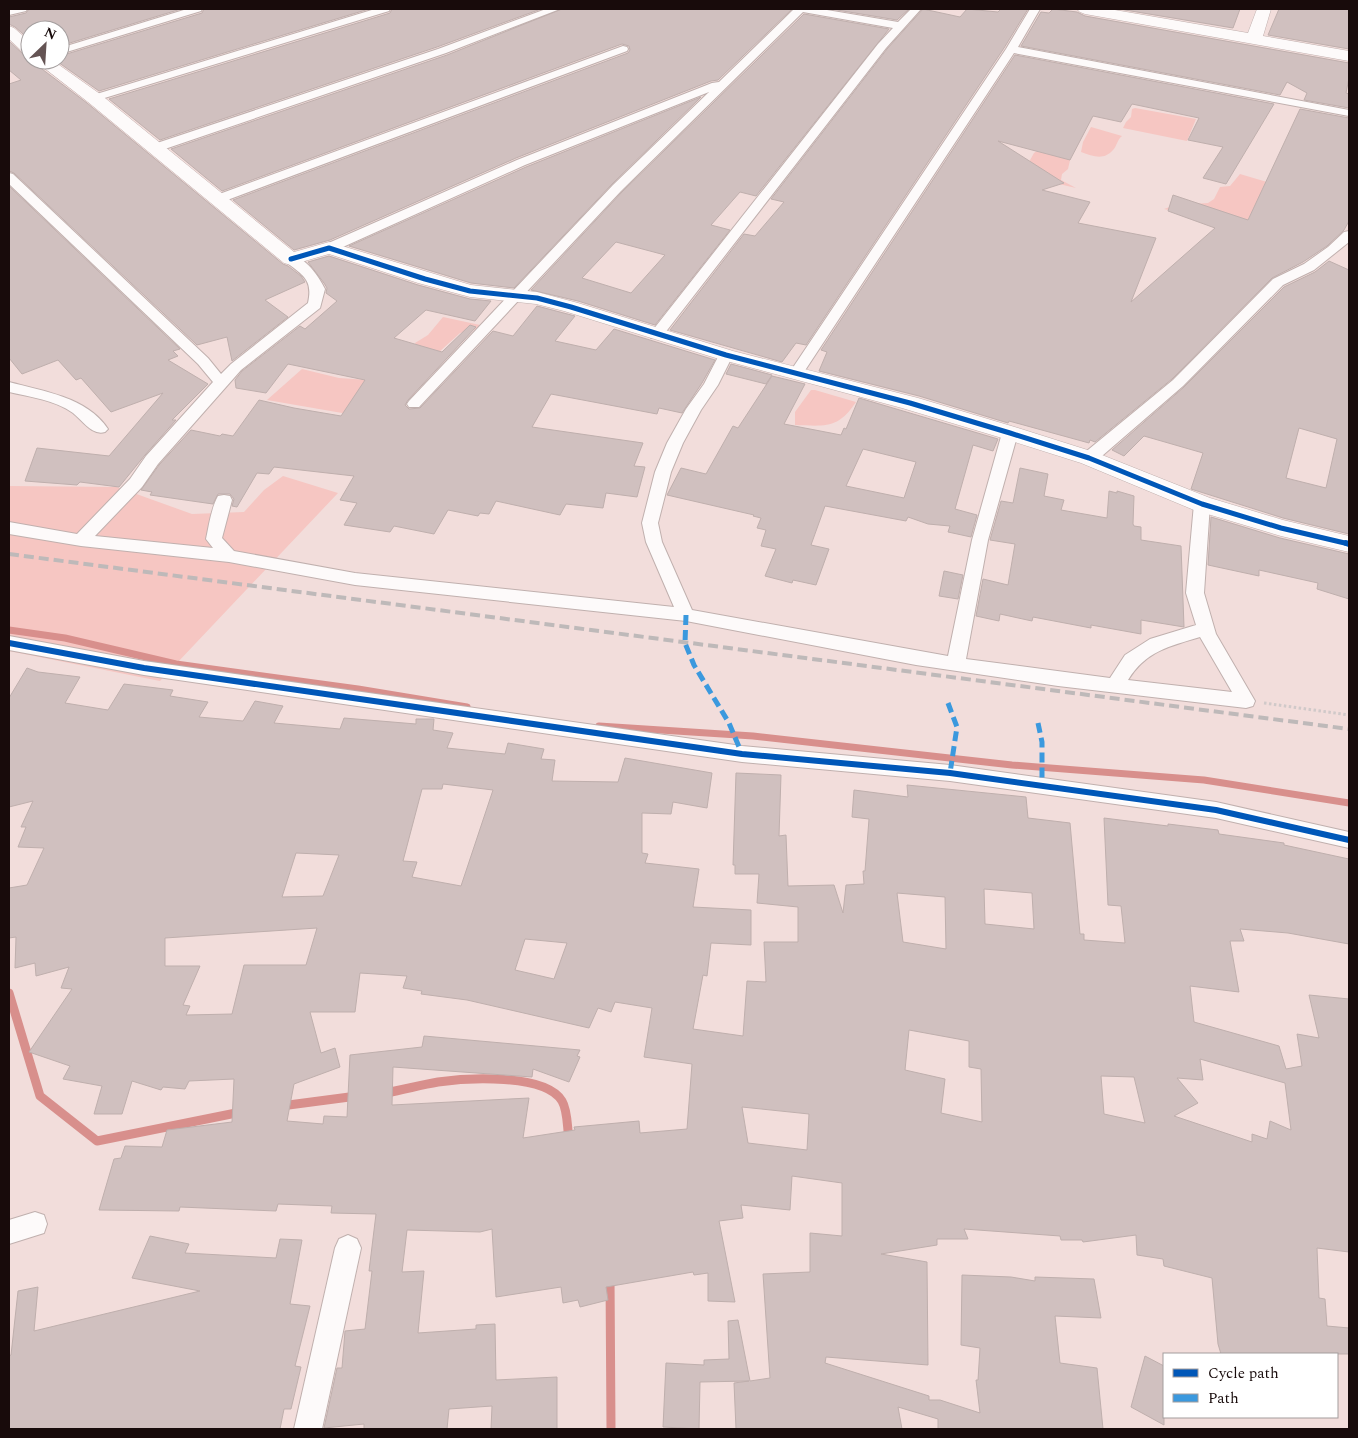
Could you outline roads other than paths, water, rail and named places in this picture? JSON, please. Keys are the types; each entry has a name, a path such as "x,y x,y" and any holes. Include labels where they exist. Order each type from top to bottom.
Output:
{"street":[{"path":"9,12 22,9"},
{"path":"70,48 197,9"},
{"path":"94,98 385,9"},
{"path":"155,148 442,51 555,9"},
{"path":"414,404 513,296 624,182 800,9"},
{"path":"806,9 900,26"},
{"path":"656,335 876,54 916,9"},
{"path":"797,372 1011,49 1034,9"},
{"path":"1085,9 1349,56"},
{"path":"1254,40 1264,9"},
{"path":"9,31 20,41"},
{"path":"218,199 623,48"},
{"path":"1011,49 1349,113"},
{"path":"56,70 94,98 291,259 310,275 318,289 315,305 236,367 152,460 136,483 82,540"},
{"path":"291,259 329,248 446,195 599,130 724,82"},
{"path":"9,177 203,361 221,383"},
{"path":"1089,458 1178,382 1278,282 1309,267 1333,250 1349,235"},
{"path":"329,248 470,291 537,298 571,307 726,356 797,372 1010,433 1089,458 1202,504 1281,528 1349,544"},
{"path":"686,615 654,542 650,523 663,472 675,444 694,409 711,385 726,356"},
{"path":"9,387 62,401 77,409 100,429"},
{"path":"956,663 980,540 1010,433"},
{"path":"224,500 214,539 229,556"},
{"path":"9,528 82,540 229,556 354,579 686,615 916,658 1246,701 1205,629 1195,593 1202,504"},
{"path":"1115,685 1131,660 1156,644 1205,629"},
{"path":"9,643 154,669 742,754 950,773 1216,810 1349,840"},
{"path":"9,1232 34,1224"},
{"path":"308,1429 348,1248"}],"waterway":[{"path":"9,630 65,638 176,664 358,689 467,707"},
{"path":"599,726 753,736 1012,765 1204,780 1349,803"},
{"path":"9,993 40,1096 97,1141 241,1112"},
{"path":"385,1093 438,1082 467,1079 523,1082 553,1092 562,1101 569,1139"},
{"path":"281,1106 357,1096"},
{"path":"610,1277 611,1429"}],"railway":[{"path":"9,554 1349,729"}]}
